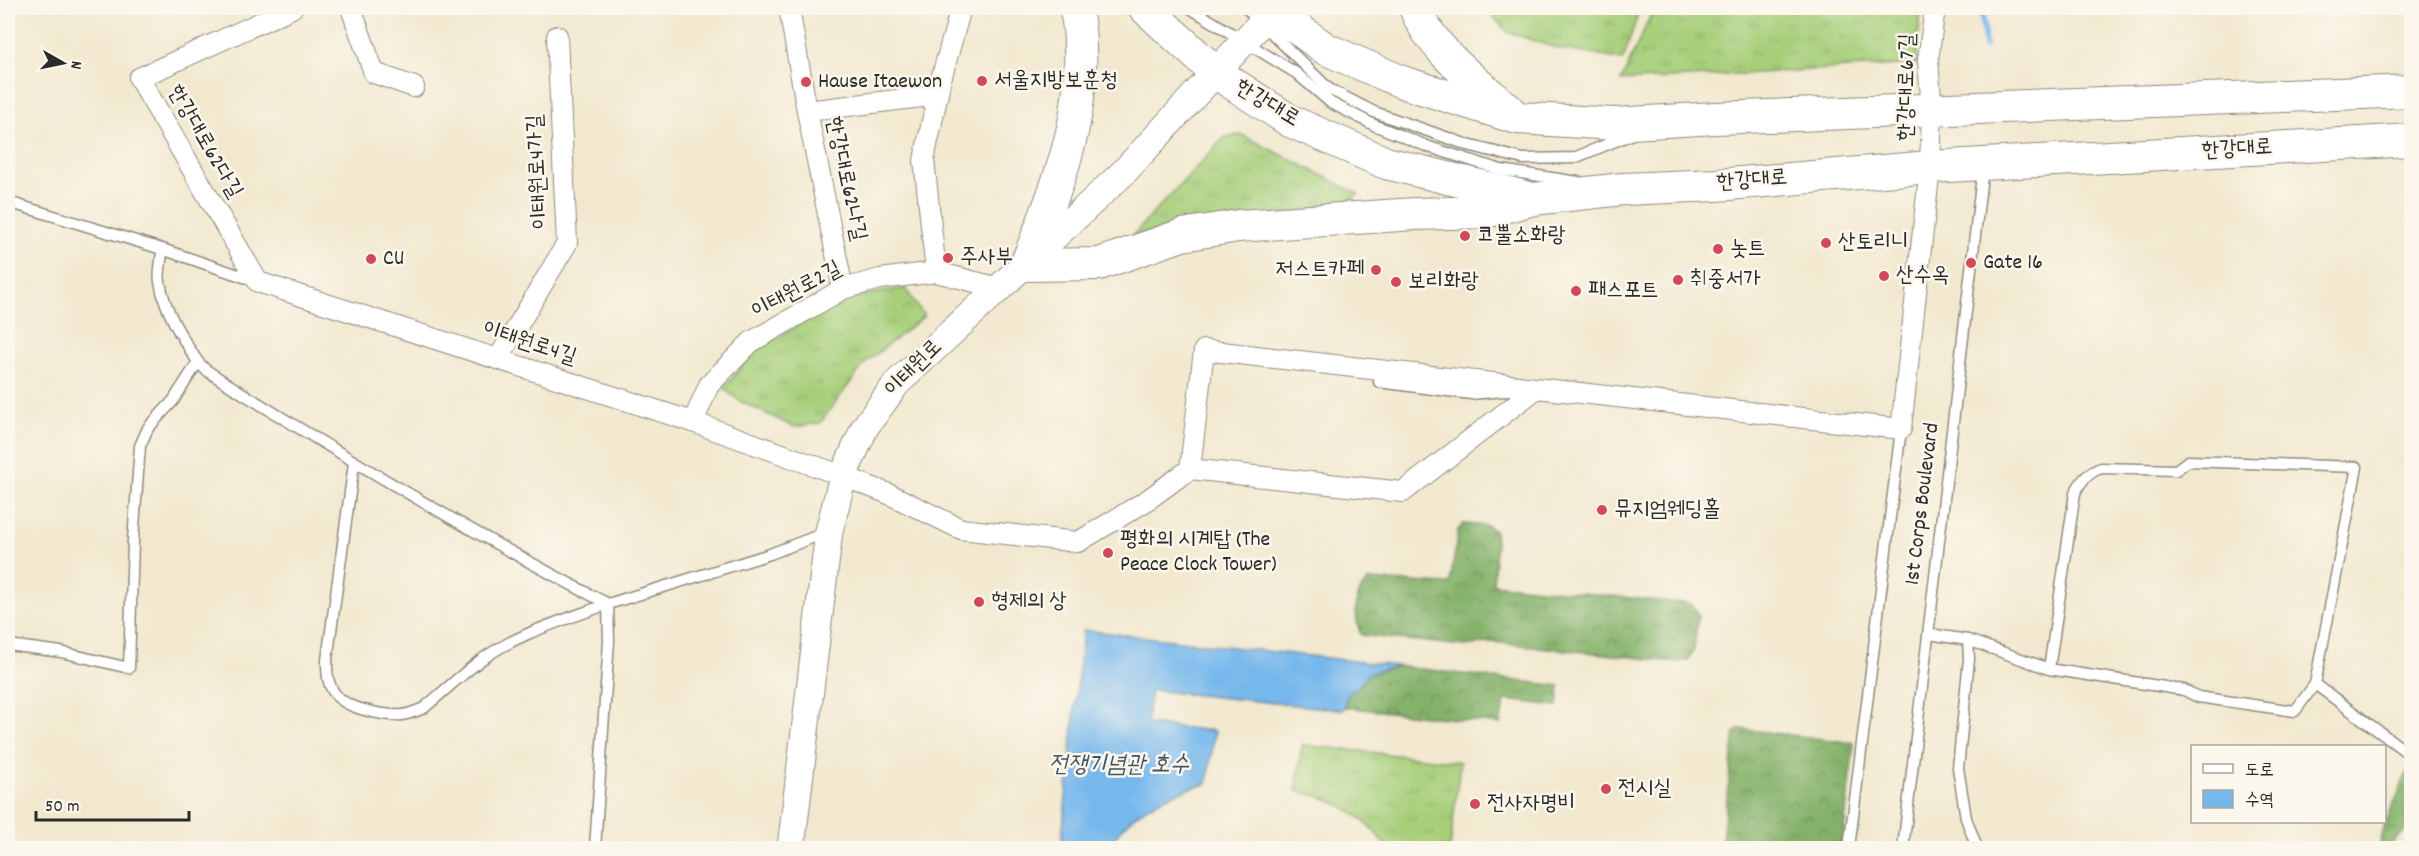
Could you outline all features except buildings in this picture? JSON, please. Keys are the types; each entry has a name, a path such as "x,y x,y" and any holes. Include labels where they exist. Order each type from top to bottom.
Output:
{"main road":[{"path":"1075,8 1079,20 1082,69 1075,127 1059,182 1026,265 1099,264 1156,242 1182,235 1238,226 1415,214 1485,212 1533,199"},
{"name":"한강대로","path":"1145,8 1215,72 1290,121 1386,163 1533,199 1623,189 1717,185 1930,167 2412,140"},
{"path":"1415,8 1422,24 1449,57 1517,118"},
{"path":"1261,16 1326,50 1402,82 1517,118 1614,124 2412,91"},
{"name":"이태원로","path":"791,849 829,531 843,476 865,427 884,397 922,358 1026,265 1123,173 1215,72 1261,16"}],"street":[{"name":"한강대로62다길","path":"258,282 139,78 292,8"},
{"path":"351,8 374,73 414,87"},
{"name":"한강대로62나길","path":"789,8 843,289"},
{"path":"936,272 924,160 961,8"},
{"name":"한강대로67길","path":"1901,429 1930,167 1932,111 1929,60 1935,8"},
{"name":"이태원로4가길","path":"498,359 567,243 557,36"},
{"path":"807,111 938,95"},
{"name":"이태원로2길","path":"693,422 709,386 751,342 843,289 880,279 936,272 999,288"},
{"name":"이태원로4길","path":"258,282 693,422 889,494 961,529 1078,542 1146,501 1190,468"},
{"path":"1537,388 1403,492 1190,468 1204,350 1901,429"}],"lane":[{"path":"1190,8 1261,16 1329,89 1374,112 1468,145 1523,159 1574,158 1663,121"},
{"path":"1261,16 1296,73 1331,103 1374,125 1429,147 1501,170 1623,189"},
{"name":"1st Corps Boulevard","path":"1903,849 1984,164"},
{"name":"이태원로4길","path":"8,202 162,249 258,282"},
{"path":"162,249 160,281 168,310 180,335 206,370 354,463 523,559 608,604"},
{"path":"8,645 61,652 129,668 133,530 140,446 148,428 173,400 198,362"},
{"path":"1379,382 1471,394 1537,388"},
{"path":"1849,849 1901,429"},
{"path":"1928,634 1968,640 2049,669 2184,690 2198,697 2295,711 2314,684 2357,467 2188,461 2176,470 2101,468 2090,472 2075,492 2049,669"},
{"path":"354,463 327,660 330,686 345,704 401,715 424,708 482,659 528,634 608,604 770,554 829,531"},
{"path":"595,849 609,641 608,604"},
{"path":"1968,640 1969,659 1958,768 1966,818 1977,849"},
{"path":"2314,684 2412,756"}],"green space":[{"path":"1484,8 1621,8 1638,14 1623,60 1556,48 1508,32"},
{"path":"1654,8 1921,8 1916,64 1621,81"},
{"path":"1242,135 1359,194 1341,205 1132,236 1225,137"},
{"path":"905,288 924,316 865,363 820,423 794,427 738,400 724,388 756,349 847,298"},
{"path":"1463,524 1488,526 1495,531 1493,584 1691,604 1698,614 1694,650 1688,660 1678,662 1493,642 1464,646 1361,635 1356,605 1364,585 1369,580 1450,584 1458,530"},
{"path":"1397,666 1560,686 1558,706 1505,700 1500,724 1344,707 1348,694 1359,686 1368,674"},
{"path":"1741,729 1854,743 1842,848 1721,848 1735,732"},
{"path":"1302,745 1460,762 1450,848 1387,848 1369,826 1348,809 1323,798 1296,791"},
{"path":"2410,766 2411,825 2387,848 2379,848 2386,823"}],"water":[{"name":"전쟁기념관 호수","path":"1083,630 1397,666 1368,674 1359,686 1348,694 1343,710 1151,690 1146,724 1215,731 1207,784 1164,798 1150,806 1126,824 1109,848 1061,848"}],"waterway":[{"path":"1982,8 1985,46"}],"place":[{"name":"서울지방보훈청","path":"982,81"},
{"name":"Hause Itaewon","path":"806,82"},
{"name":"코뿔소화랑","path":"1465,236"},
{"name":"산토리니","path":"1826,243"},
{"name":"놋트","path":"1718,249"},
{"name":"주사부","path":"948,258"},
{"name":"CU","path":"371,259"},
{"name":"Gate 16","path":"1971,263"},
{"name":"저스트카페","path":"1376,270"},
{"name":"산수옥","path":"1884,276"},
{"name":"취중서가","path":"1678,280"},
{"name":"보리화랑","path":"1396,282"},
{"name":"패스포트","path":"1576,291"},
{"name":"뮤지엄웨딩홀","path":"1602,510"},
{"name":"평화의 시계탑 (The Peace Clock Tower)","path":"1108,553"},
{"name":"형제의 상","path":"979,602"},
{"name":"전시실","path":"1606,789"},
{"name":"전사자명비","path":"1475,804"}]}
